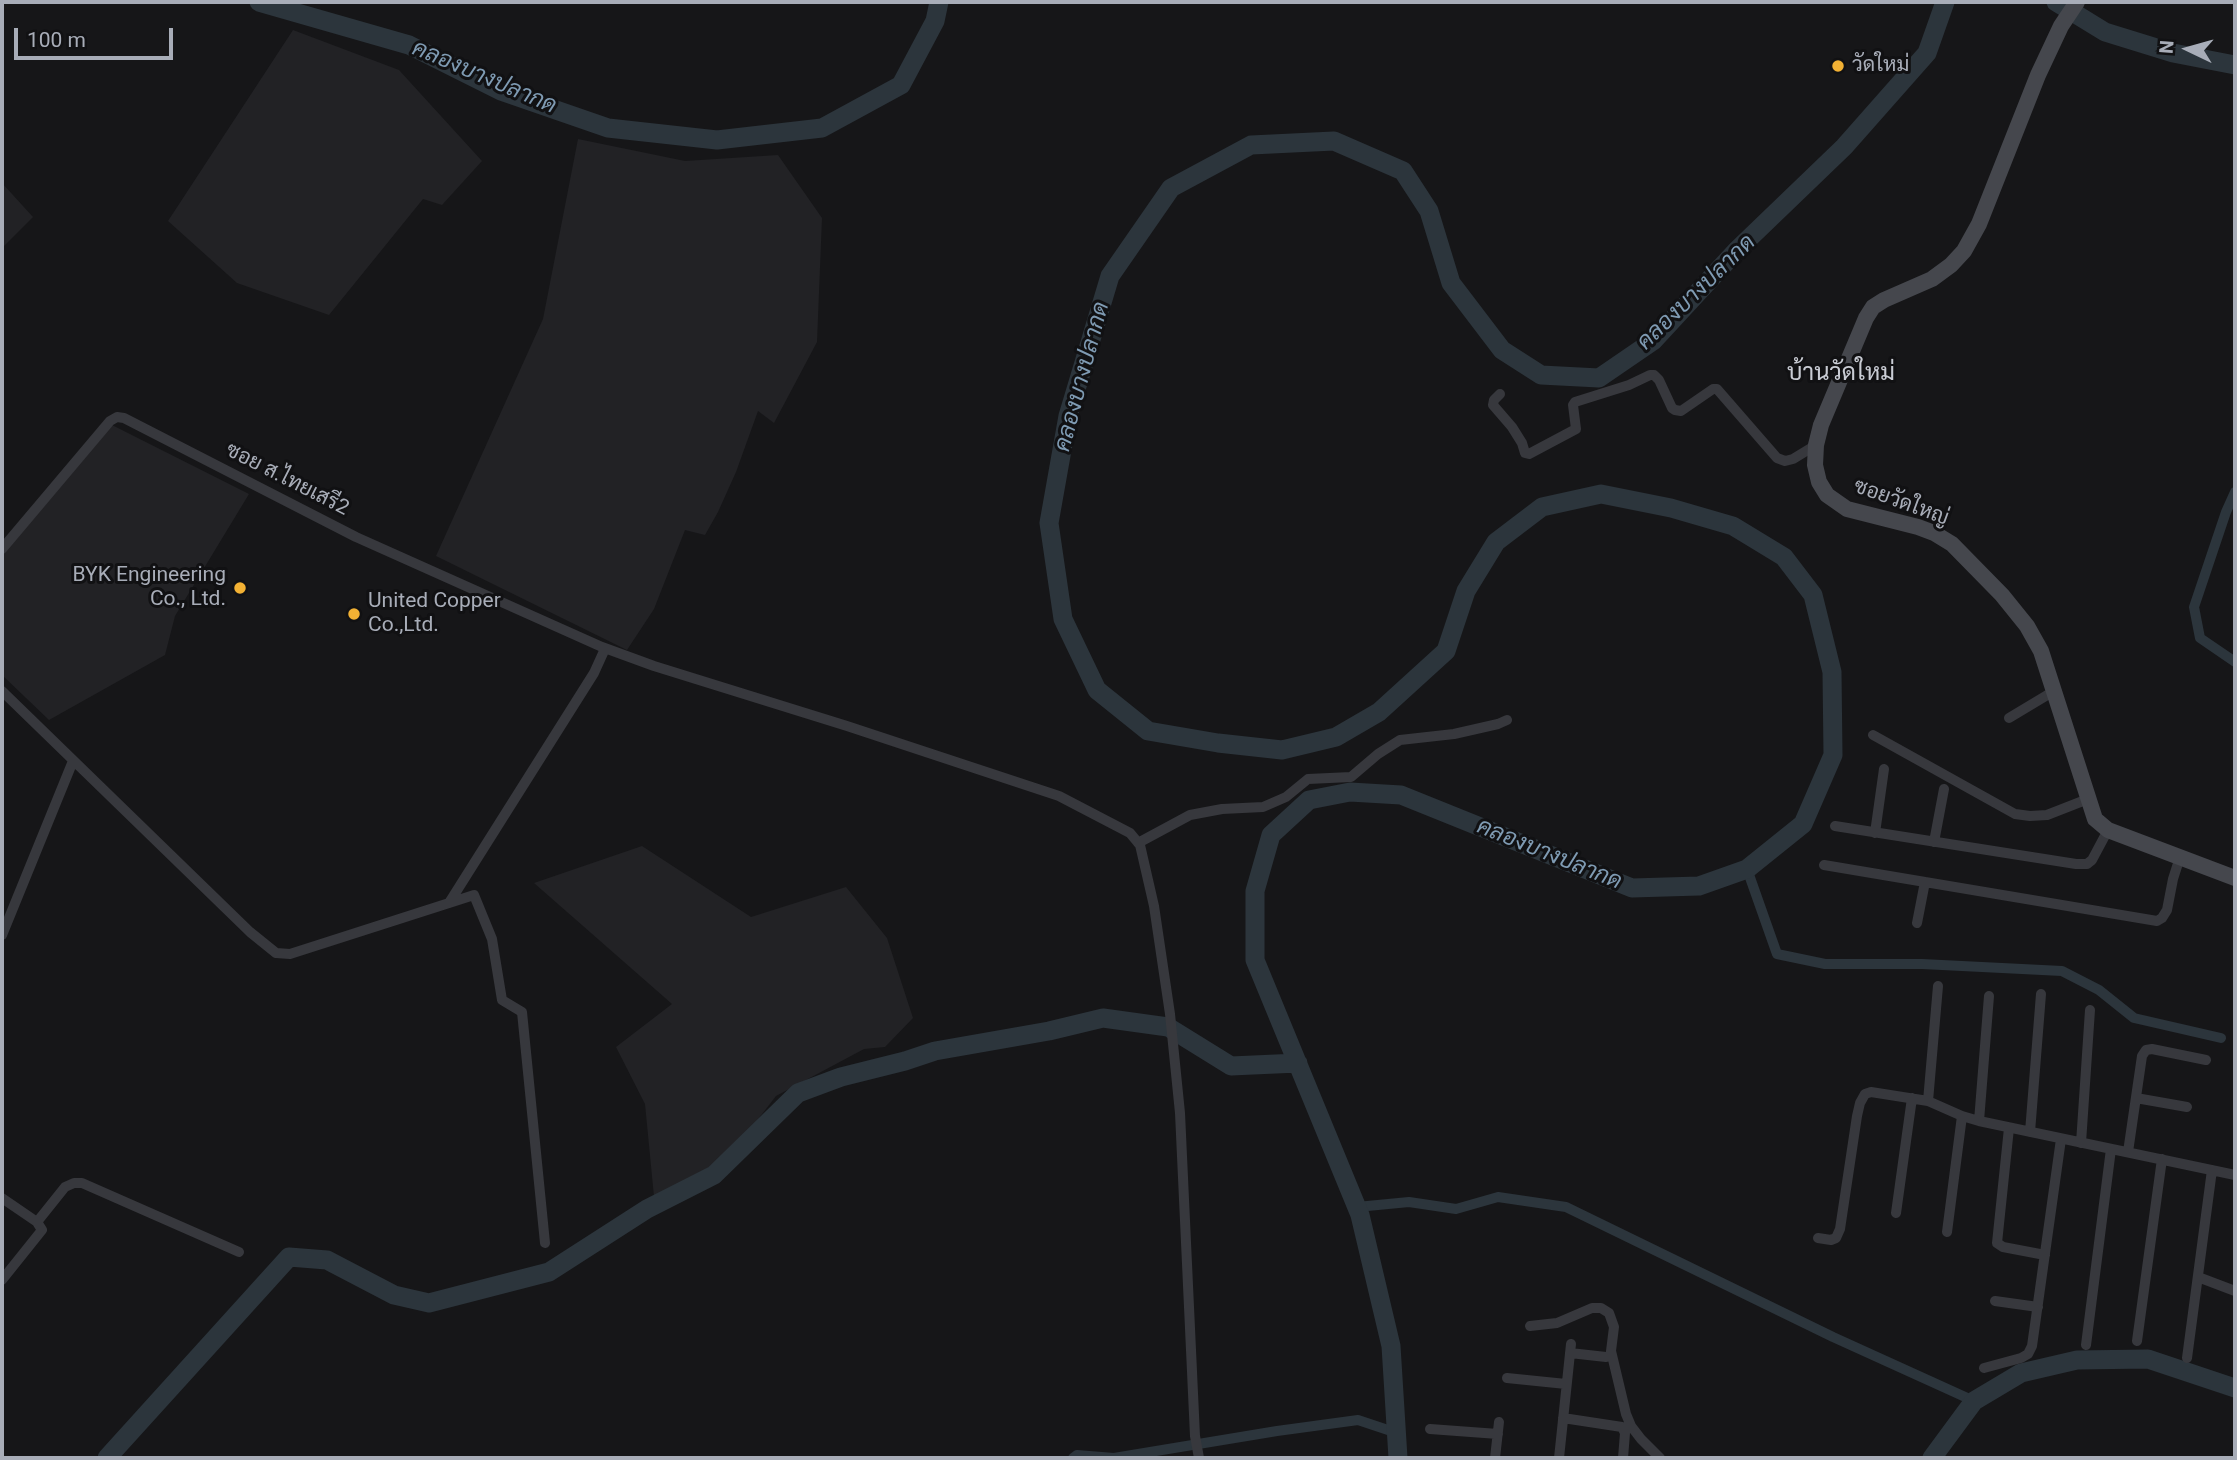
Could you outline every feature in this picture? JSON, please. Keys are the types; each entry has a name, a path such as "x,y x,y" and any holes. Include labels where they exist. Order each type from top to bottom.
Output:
{"street":[{"name":"ซอยวัดใหญ่","path":"2077,2 2061,26 2038,75 1979,224 1964,251 1932,279 1873,307 1866,318 1821,425 1815,465 1819,482 1827,495 1847,509 1881,516 1934,533 1952,544 2002,595 2027,626 2041,651 2095,819 2108,830"},
{"path":"1500,394 1493,405 1512,426 1525,453 1529,454 1576,429 1575,402 1629,386 1654,375 1675,411 1681,411 1717,389 1777,458 1785,461 1793,459 1816,445"},
{"name":"ซอย ส.ไทยเสรี2","path":"2,549 110,421 117,417 143,427 356,537 602,647"},
{"path":"602,647 1059,796 1130,833 1138,843 1154,906 1170,1014 1183,1168 1198,1456"},
{"path":"449,903 593,673 604,651 602,647"},
{"path":"2,691 258,940 276,953 290,954 474,895 492,939 502,1000 522,1012 545,1243"},
{"path":"2009,718 2054,691"},
{"path":"1138,843 1190,815 1222,809 1263,807 1286,797 1308,779 1351,777 1378,754 1401,740 1454,734 1507,720"},
{"path":"1873,735 2015,814 2030,817 2048,815 2088,799"},
{"path":"2,935 73,761"},
{"path":"1875,833 1884,769"},
{"path":"1934,842 1944,789"},
{"path":"1835,826 2076,864 2087,864 2092,859 2108,830 2235,878"},
{"path":"1824,865 2157,921 2167,910 2180,857"},
{"path":"1917,923 1925,882"},
{"path":"1927,1101 1938,986"},
{"path":"2030,1132 2041,993"},
{"path":"1979,1121 1989,996"},
{"path":"2081,1143 2090,1010"},
{"path":"2128,1152 2142,1056 2146,1051 2152,1049 2206,1060"},
{"path":"1818,1238 1836,1238 1840,1229 1857,1116 1865,1094 1878,1091 1927,1101 1979,1121 2235,1175"},
{"path":"1896,1213 1912,1098"},
{"path":"2136,1098 2187,1107"},
{"path":"1947,1232 1962,1116"},
{"path":"2009,1128 1997,1243 2003,1247 2045,1255"},
{"path":"1984,1368 2028,1354 2032,1346 2061,1139"},
{"path":"2086,1345 2111,1149"},
{"path":"2137,1341 2162,1159"},
{"path":"2187,1358 2212,1170"},
{"path":"37,1222 65,1187 82,1183 239,1252"},
{"path":"2,1198 37,1222 42,1230 3,1277"},
{"path":"2198,1277 2235,1290"},
{"path":"1995,1301 2038,1307"},
{"path":"1530,1325 1557,1323 1592,1308 1601,1308 1609,1313 1614,1327 1611,1351 1626,1414 1641,1439 1660,1458"},
{"path":"1559,1458 1570,1348 1606,1357"},
{"path":"1507,1378 1566,1384"},
{"path":"1563,1418 1622,1427 1625,1433 1623,1458"},
{"path":"1430,1429 1498,1428 1495,1458"}],"shaded area":[{"path":"293,30 399,70 482,161 442,205 423,199 329,315 237,283 168,221"},
{"path":"578,139 685,161 778,155 822,218 817,342 774,423 758,411 718,512 705,535 685,530 654,609 627,650 436,556 543,319"},
{"path":"2,183 33,217 2,248"},
{"path":"110,424 249,494 175,616 165,655 49,720 2,675 2,555"},
{"path":"642,846 751,917 846,887 887,938 913,1018 885,1047 864,1049 776,1096 732,1153 655,1207 645,1104 616,1047 672,1004 534,883"}],"waterway":[{"name":"คลองบางปลากด","path":"259,2 409,45 501,91 608,128 717,140 822,128 901,85 935,21 939,2"},
{"name":"คลองบางปลากด","path":"1398,1458 1391,1346 1360,1215 1255,960 1255,891 1271,835 1309,800 1350,792 1401,795 1632,888 1699,886 1747,869 1803,824 1833,755 1832,672 1813,595 1784,557 1733,526 1671,508 1601,494 1542,507 1496,542 1466,591 1446,651 1379,712 1336,737 1282,750 1148,731 1097,690 1063,619 1049,523 1068,416 1110,276 1171,188 1251,145 1334,141 1403,171 1429,211 1451,283 1502,350 1541,375 1599,378 1653,341 1738,249 1844,147 1927,53 1945,2"},
{"path":"2056,2 2105,32 2173,53 2235,65"},
{"path":"2235,492 2194,607 2200,638 2235,662"},
{"path":"1747,869 1777,954 1825,964 1922,964 2062,971 2099,990 2134,1018 2221,1038"},
{"path":"107,1458 289,1257 327,1260 394,1295 429,1303 549,1272 647,1209 714,1175 798,1093 841,1077 935,1051 1049,1031 1103,1018 1168,1027 1231,1066 1298,1063"},
{"path":"1357,1207 1409,1202 1456,1209 1498,1197 1566,1207 1833,1337 1974,1401"},
{"path":"1932,1458 1974,1401 2021,1373 2077,1360 2148,1359 2235,1388"},
{"path":"1073,1458 1077,1455 1114,1458 1358,1420 1397,1433"}],"place":[{"name":"วัดใหม่","path":"1838,66"},
{"name":"BYK Engineering Co., Ltd.","path":"240,588"},
{"name":"United Copper Co.,Ltd.","path":"354,614"}],"district":[{"name":"บ้านวัดใหม่","path":"1841,374"}]}
